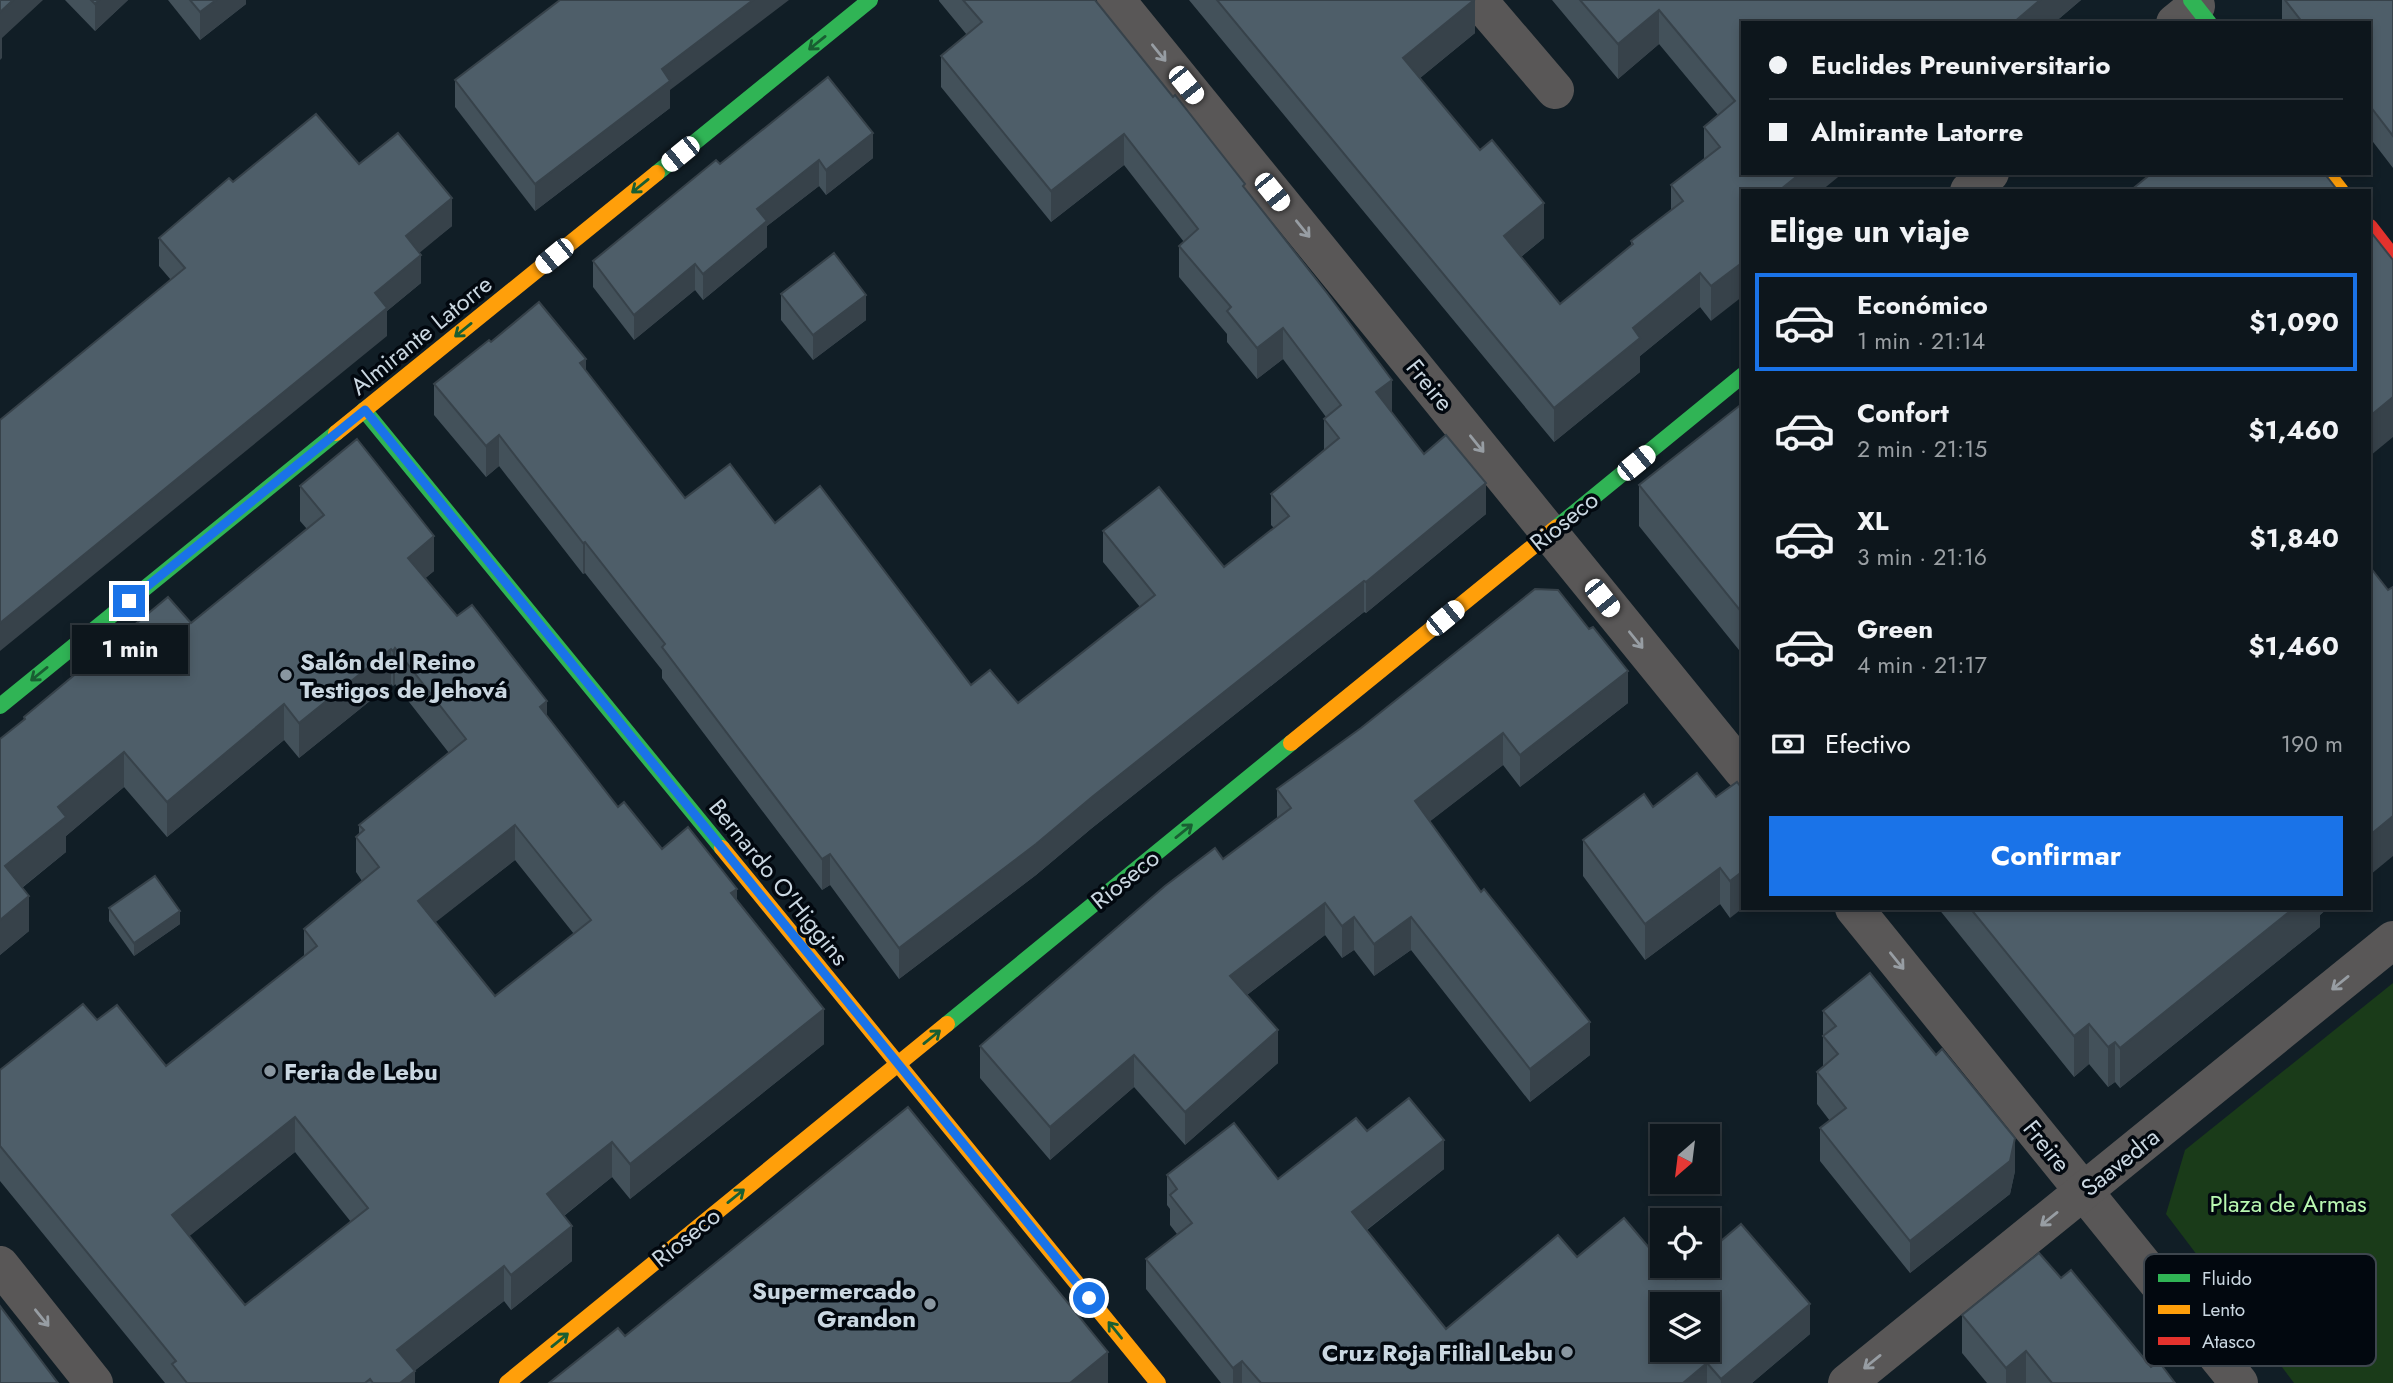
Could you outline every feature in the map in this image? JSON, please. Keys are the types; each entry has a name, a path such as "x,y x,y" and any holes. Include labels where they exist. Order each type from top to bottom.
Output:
{"street":[{"name":"Almirante Latorre","path":"0,705 870,0"},
{"name":"Freire","path":"1116,0 1741,769"},
{"path":"1478,0 1555,90"},
{"path":"1971,189 1988,175"},
{"path":"2329,175 2339,189"},
{"path":"2371,228 2393,257"},
{"name":"Rioseco","path":"507,1383 1741,377"},
{"name":"Bernardo O'Higgins","path":"365,410 1158,1383"},
{"name":"Freire","path":"1856,910 2144,1265"},
{"name":"Saavedra","path":"1847,1383 2393,940"},
{"path":"0,1265 94,1383"},
{"name":"Freire","path":"2225,1366 2239,1383"}],"green space":[{"name":"Plaza de Armas","path":"2393,983 2393,1383 2294,1383 2281,1366 2376,1366 2376,1254 2196,1254 2166,1214 2185,1150"}],"building":[{"path":"0,0 13,0 0,12"},
{"path":"190,0 216,0 200,12"},
{"path":"560,0 753,0 662,69 670,81 535,184 455,80"},
{"path":"963,0 1095,0 1245,184 1243,186 1392,380 1376,392 1424,454 1446,435 1486,483 1366,582 1036,844 899,948 830,854 822,859 662,647 665,644 499,435 486,446 434,384 539,302 586,359 580,363 685,498 730,464 775,523 820,486 971,685 990,670 1018,703 1155,595 1103,531 1159,487 1224,567 1289,516 1271,494 1339,438 1324,419 1341,405 1283,328 1257,348 1227,311 1231,307 1179,246 1198,229 1124,134 1051,191 941,56 982,22"},
{"path":"1217,0 1474,0 1403,58 1480,150 1492,140 1544,203 1504,236 1560,304 1633,244 1631,241 1683,201 1671,185 1720,147 1704,127 1735,101 1659,10 1618,44 1580,0 2040,0 2015,21 1741,21 1741,175 1798,175 1781,189 1741,189 1741,264 1711,286 1700,273 1633,328 1640,338 1554,408"},
{"path":"2285,0 2393,0 2393,136 2371,107 2371,21 2301,21"},
{"path":"828,77 873,133 826,170 819,160 757,209 767,221 703,274 695,264 634,315 593,261 716,160 720,164"},
{"path":"316,114 359,164 398,133 452,198 406,236 421,255 375,293 387,308 0,623 0,420 185,268 159,238 229,178 233,182"},
{"path":"2150,175 2326,175 2336,189 2132,189"},
{"path":"2371,232 2393,260 2393,397 2371,415"},
{"path":"834,253 866,295 813,335 781,294"},
{"path":"1741,405 1741,612 1639,485"},
{"path":"357,439 434,536 408,558 457,616 472,605 547,701 540,707 618,807 624,802 662,849 688,827 737,889 731,893 824,1009 630,1164 612,1142 547,1194 572,1226 511,1275 504,1266 397,1350 415,1371 400,1383 373,1383 370,1379 365,1383 187,1383 172,1364 176,1361 0,1146 0,1070 83,1004 97,1020 117,1005 166,1066 317,946 304,929 379,867 356,837 364,830 359,825 466,739 395,648 299,723 284,704 167,802 124,752 58,807 66,817 5,866 29,896 0,920 0,739 168,597 191,623 324,515 300,486","holes":["515,825 591,920 495,996 418,901","295,1117 368,1208 245,1305 172,1215"]},
{"path":"2371,568 2388,590 2393,587 2393,816 2371,834"},
{"path":"1535,589 1558,590 1589,629 1593,627 1628,671 1520,755 1503,733 1415,801 1481,892 1484,889 1590,1022 1530,1069 1411,917 1374,944 1354,917 1342,926 1325,903 1230,976 1278,1030 1185,1112 1134,1055 1050,1127 980,1046 1165,886 1215,848 1223,859 1291,808 1277,789 1361,728"},
{"path":"1697,773 1716,797 1737,782 1741,787 1741,873 1730,881 1720,868 1645,924 1583,840 1644,794 1653,807"},
{"path":"155,876 180,911 134,943 109,908"},
{"path":"1972,910 2292,910 2120,1048 2115,1042 2108,1047 2089,1024 2074,1036"},
{"path":"1870,973 1936,1055 1942,1049 2015,1138 2010,1161 1910,1241 1820,1128 1846,1108 1817,1072 1838,1054 1823,1036 1836,1026 1823,1011"},
{"path":"1409,1098 1444,1140 1352,1212 1446,1329 1558,1235 1577,1257 1624,1218 1650,1249 1650,1278 1720,1278 1720,1242 1741,1224 1810,1304 1721,1379 1707,1363 1683,1383 1261,1383 1242,1361 1233,1368 1146,1259 1192,1223 1170,1195 1177,1189 1167,1175 1234,1123 1278,1179 1356,1118 1367,1131"},
{"path":"908,1107 1108,1352 1070,1383 549,1383 618,1328 625,1336"},
{"path":"2039,1253 2061,1278 2071,1270 2144,1359 2144,1366 2162,1366 2175,1383 2052,1383 2026,1351 2006,1368 1962,1315"},
{"path":"0,1306 58,1383 0,1383"}],"traffic: fast":[{"path":"657,173 870,0"},
{"path":"2191,0 2207,21"},
{"path":"1557,527 1741,377"},
{"path":"364,410 722,848"},
{"path":"0,706 336,433"},
{"path":"947,1024 1291,743"}],"traffic: slow":[{"path":"336,433 657,173"},
{"path":"2329,175 2339,189"},
{"path":"1291,743 1557,527"},
{"path":"722,848 1158,1383"},
{"path":"507,1383 947,1024"}],"traffic: jam":[{"path":"2371,228 2393,257"}],"place":[{"name":"Salón del Reino Testigos de Jehová","path":"286,675"},
{"name":"Feria de Lebu","path":"270,1071"},
{"name":"Supermercado Grandon","path":"930,1304"},
{"name":"Cruz Roja Filial Lebu","path":"1567,1352"}],"route":[{"path":"129,601 365,410 1089,1298"}]}
